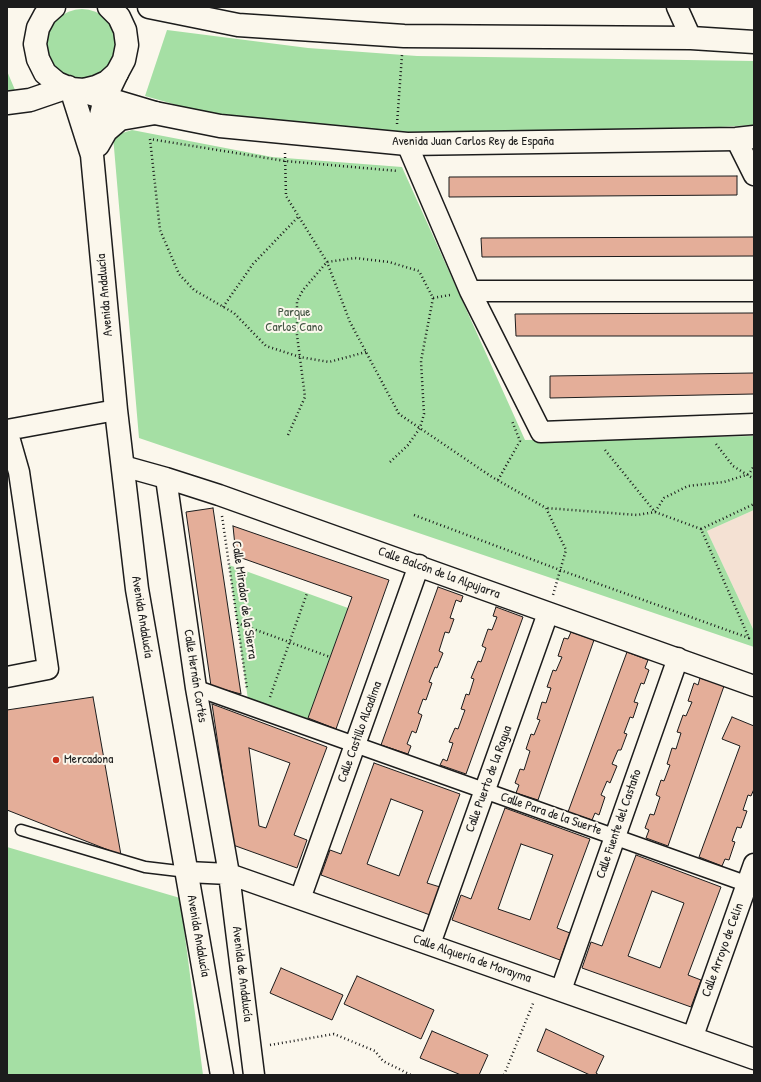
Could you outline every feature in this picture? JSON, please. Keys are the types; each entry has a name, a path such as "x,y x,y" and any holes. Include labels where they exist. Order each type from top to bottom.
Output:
{"street":[{"path":"92,155 105,98 124,60 127,45 125,30 119,17 109,7"},
{"path":"149,7 220,14 238,25 404,36 691,38 754,42"},
{"path":"677,7 691,38"},
{"name":"Avenida Juan Carlos Rey de España","path":"44,10 35,44 38,59 45,73 57,83 72,89 156,114 220,126 402,143 745,138"},
{"path":"7,104 30,100 72,89 96,87 107,82 117,73"},
{"path":"72,89 92,155"},
{"path":"92,155 106,131 120,119 156,114"},
{"path":"745,138 754,175"},
{"path":"402,143 470,291 541,432 754,424"},
{"name":"Avenida Andalucía","path":"92,155 116,410 137,589 222,1075"},
{"path":"470,291 754,291"},
{"path":"7,677 48,669 19,472 7,430 116,410"},
{"name":"Calle Balcón de la Alpujarra","path":"123,466 219,495 419,565 548,613 754,686"},
{"name":"Calle Hernán Cortés","path":"166,478 196,688 229,874"},
{"name":"Calle Castillo Alcadima","path":"300,899 419,565"},
{"name":"Calle Puerto de la Ragua","path":"430,944 548,613"},
{"name":"Calle Fuente del Castaño","path":"561,990 678,658"},
{"name":"Calle Para de la Suerte","path":"196,688 747,884"},
{"name":"Calle Arroyo de Celin","path":"693,1036 754,864"},
{"name":"Calle Alquería de Morayma","path":"187,872 229,874 693,1036 754,1059"},
{"name":"Avenida de Andalucía","path":"229,874 254,1075"}],"lane":[{"path":"21,830 145,867 187,872"}],"path":[{"path":"402,55 402,143"},
{"path":"284,132 286,196 327,262 350,322 399,414 498,480 546,508 637,515 655,512 701,529 754,504"},
{"path":"366,352 329,362 300,357 266,346 234,313 194,290 179,274 160,230 150,139 285,161 398,171 401,178"},
{"path":"223,307 253,264 299,216"},
{"path":"288,435 305,397 297,335 297,301 303,290 327,262 355,258 389,262 419,271 433,298 422,361 424,414 420,428 408,445 390,462"},
{"path":"433,298 470,291"},
{"path":"498,480 520,441 511,420"},
{"path":"714,442 733,466 749,474 754,479"},
{"path":"604,449 655,512"},
{"path":"655,512 664,498 688,486 724,482 749,474 754,466"},
{"name":"Calle Mirador de la Sierra","path":"219,495 249,707"},
{"path":"546,508 566,550 548,613"},
{"path":"414,515 560,570 749,638 701,529"},
{"path":"265,713 307,593"},
{"path":"237,623 330,657"},
{"path":"504,1075 541,983"},
{"path":"251,1048 334,1034 375,1052 383,1062 411,1075"}],"shaded area":[{"path":"754,510 754,631 707,531"}],"green space":[{"path":"82,9 95,12 107,19 114,31 117,44 114,57 107,69 95,76 82,79 69,76 57,69 50,57 47,44 50,31 57,19 69,12"},
{"path":"167,30 308,48 417,56 754,61 754,125 687,129 408,133 219,117 145,96"},
{"path":"7,71 15,90 7,91"},
{"name":"Parque Carlos Cano","path":"132,130 272,157 402,167 525,440 754,436 754,510 707,531 754,631 754,647 139,438 113,136"},
{"path":"229,565 348,608 305,727 249,707"},
{"path":"7,847 180,898 203,1075 7,1075"}],"building":[{"path":"737,176 737,195 449,197 449,177"},
{"path":"754,237 754,256 482,257 481,238"},
{"path":"754,313 754,336 516,336 515,314"},
{"path":"754,373 754,394 550,398 550,376"},
{"path":"213,508 241,694 211,686 186,512"},
{"path":"233,526 389,580 336,729 308,718 352,597 236,556"},
{"path":"438,587 463,596 461,602 456,600 450,618 454,619 449,633 445,632 439,651 443,653 429,682 432,683 426,700 423,699 418,713 422,715 416,733 412,731 407,744 411,746 408,754 381,745"},
{"path":"496,607 523,617 466,774 440,765 443,759 447,761 453,743 449,742 455,728 458,729 465,710 461,709 466,694 469,695 474,679 471,678 478,661 481,662 486,648 482,646 488,629 492,630 497,617 493,616"},
{"path":"571,632 594,640 538,800 516,793 519,785 515,783 520,769 524,770 530,751 526,749 531,734 534,735 540,720 537,719 542,702 546,703 551,688 547,687 553,670 556,671 562,657 558,656 564,638 568,639"},
{"path":"627,652 648,660 645,668 649,670 644,684 641,683 634,702 638,703 633,718 630,717 624,733 627,734 621,750 618,750 612,764 617,766 610,783 607,781 601,795 605,797 599,815 595,813 592,820 568,812"},
{"path":"700,678 724,686 668,846 646,838 649,830 645,828 650,814 654,815 660,797 656,795 661,780 664,781 670,765 667,764 672,748 676,749 681,733 677,732 683,715 686,716 692,702 688,701 694,683 698,685"},
{"name":"Mercadona","path":"93,697 121,855 7,810 7,710"},
{"path":"212,704 327,747 294,835 307,840 297,868 233,845","holes":["249,748 290,763 266,828 259,826"]},
{"path":"732,717 754,726 754,789 751,796 748,795 743,810 747,811 741,828 737,827 732,841 735,842 729,860 725,859 722,866 699,857 740,746 722,739"},
{"path":"374,763 460,794 427,883 440,887 430,915 321,875 330,850 341,854","holes":["391,799 423,811 399,876 367,864"]},
{"path":"505,808 590,839 557,928 570,933 560,960 452,920 461,895 471,899","holes":["521,844 553,855 530,920 498,909"]},
{"path":"636,855 721,887 688,975 701,980 691,1007 582,968 591,942 602,946","holes":["652,891 684,903 660,968 628,956"]},
{"path":"281,968 343,995 332,1020 270,993"},
{"path":"357,976 434,1010 421,1039 344,1004"},
{"path":"546,1029 604,1056 596,1073 599,1075 590,1075 537,1051"},
{"path":"432,1031 488,1055 479,1075 461,1075 420,1058"}],"place":[{"name":"Mercadona","path":"56,760"}]}
